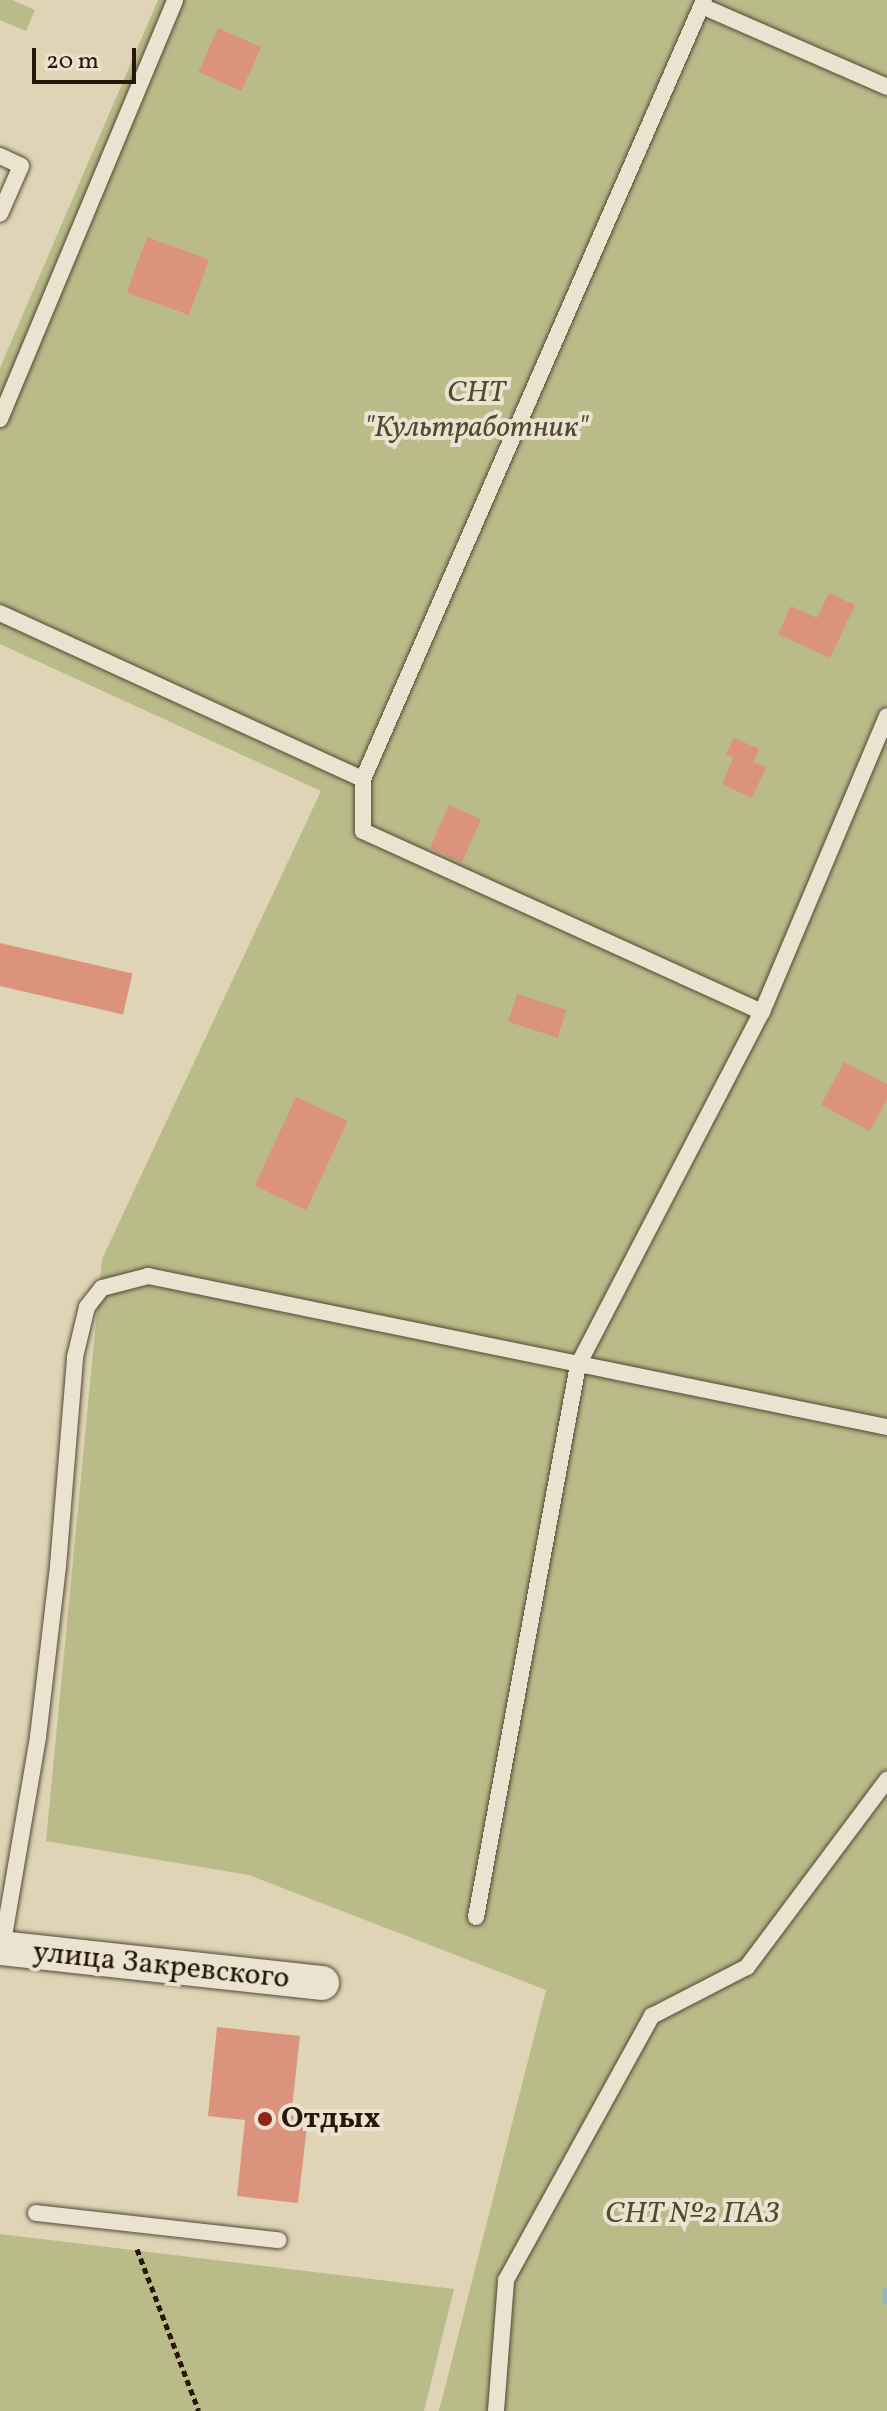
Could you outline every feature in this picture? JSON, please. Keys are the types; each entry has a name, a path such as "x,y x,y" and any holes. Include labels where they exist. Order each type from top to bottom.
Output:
{"street":[{"name":"улица Закревского","path":"1,1948 322,1983"}],"lane":[{"path":"0,419 175,0"},
{"path":"762,1012 363,831 363,779 703,3 887,87"},
{"path":"0,156 21,166 0,214"},
{"path":"0,613 363,779"},
{"path":"476,1917 578,1365 762,1012 887,716"},
{"path":"1,1948 38,1737 58,1566 75,1357 87,1307 102,1288 148,1276 887,1427"},
{"path":"496,2411 506,2280 652,2016 747,1967 887,1780"},
{"path":"36,2213 128,2226 278,2240"}],"path":[{"path":"128,2226 199,2411"}],"green space":[{"path":"0,0 12,0 35,10 26,31 0,20"},
{"name":"СНТ \"Культработник\"","path":"158,0 887,0 887,2411 439,2411 546,1990 249,1875 46,1841 102,1259 321,791 0,644 0,368"},
{"path":"0,2234 454,2289 424,2411 0,2411"}],"building":[{"path":"218,28 261,47 241,91 198,72"},
{"path":"147,237 209,260 189,315 127,292"},
{"path":"829,593 855,605 830,658 778,634 791,606 817,618"},
{"path":"734,738 759,749 753,762 766,767 752,798 722,784 733,758 726,754"},
{"path":"449,805 481,819 462,862 430,848"},
{"path":"0,943 133,974 123,1015 0,986"},
{"path":"517,994 566,1010 557,1038 508,1022"},
{"path":"844,1062 887,1084 887,1099 870,1131 821,1105"},
{"path":"296,1097 348,1121 306,1210 255,1186"},
{"path":"217,2027 300,2036 291,2116 308,2118 298,2203 237,2196 245,2120 208,2116"}],"waterway":[{"path":"887,2292 887,2300"}],"place":[{"name":"Отдых","path":"265,2119"}],"park label":[{"name":"СНТ №2 ПАЗ","path":"692,2214"}]}
